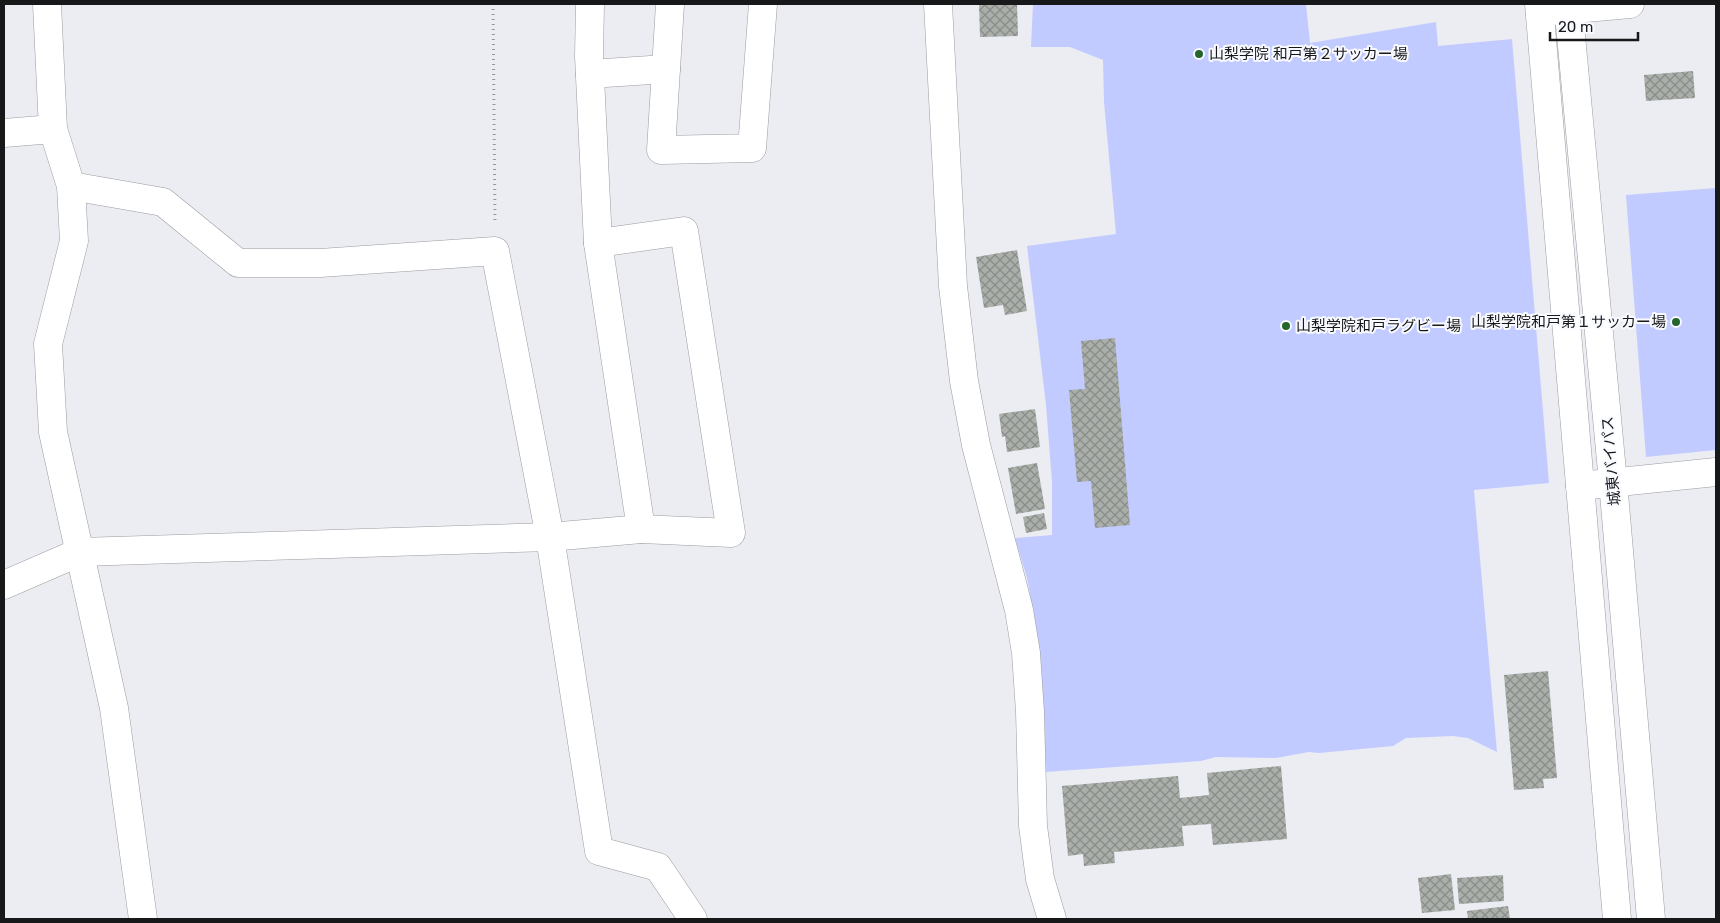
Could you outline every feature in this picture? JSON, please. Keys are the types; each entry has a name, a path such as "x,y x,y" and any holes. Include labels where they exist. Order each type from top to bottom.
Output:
{"main road":[{"path":"48,4 53,129 71,186 74,242 48,344 53,432 114,708 143,919"},
{"path":"590,4 590,74 598,243 641,529"},
{"path":"670,4 661,150 752,148 764,4"},
{"path":"938,4 953,286 964,381 976,445 1019,610 1026,653 1030,712 1033,826 1040,879 1052,919"},
{"path":"1617,919 1539,8 1630,4"},
{"name":"城東バイパス","path":"1568,7 1613,482 1651,919"},
{"path":"590,74 666,69"},
{"path":"4,133 53,129"},
{"path":"71,186 162,202 238,263 320,263 495,251 550,537 599,851 658,867 693,919"},
{"path":"4,585 80,552 550,537 641,529 731,533 684,231 598,243"},
{"path":"1580,486 1716,472"}],"path":[{"path":"493,4 495,251"}],"shaded area":[{"name":"山梨学院和戸ラグビー場","path":"1033,4 1306,4 1310,43 1436,22 1438,46 1512,39 1549,483 1474,490 1497,752 1468,738 1453,736 1406,738 1393,746 1319,753 1309,752 1276,758 1216,757 1201,761 1045,772 1037,632 1027,578 1015,538 1052,535 1052,482 1046,405 1027,246 1116,234 1104,102 1103,60 1070,47 1031,47"},
{"name":"山梨学院和戸第１サッカー場","path":"1716,188 1716,450 1646,457 1626,195"}],"building":[{"path":"979,4 1017,4 1018,36 980,37"},
{"path":"1693,71 1695,98 1646,101 1644,75"},
{"path":"1017,250 1027,311 1005,315 1003,305 984,308 976,257"},
{"path":"1115,338 1130,525 1095,528 1091,481 1077,482 1069,390 1085,389 1081,341"},
{"path":"1035,409 1040,447 1007,452 1005,436 1002,437 999,414"},
{"path":"1037,463 1045,509 1016,514 1008,468"},
{"path":"1044,513 1047,529 1026,533 1023,517"},
{"path":"1548,671 1557,778 1543,779 1544,788 1514,790 1504,675"},
{"path":"1281,766 1287,839 1213,845 1211,824 1182,826 1184,846 1114,852 1115,863 1084,866 1083,854 1068,856 1062,786 1178,776 1180,798 1209,795 1207,773"},
{"path":"1451,874 1455,910 1422,913 1418,878"},
{"path":"1503,875 1504,901 1459,904 1457,878"},
{"path":"1508,906 1510,919 1468,919 1467,911"}],"place":[{"name":"山梨学院 和戸第２サッカー場","path":"1199,54"},
{"name":"山梨学院和戸第１サッカー場","path":"1676,322"},
{"name":"山梨学院和戸ラグビー場","path":"1286,326"}]}
